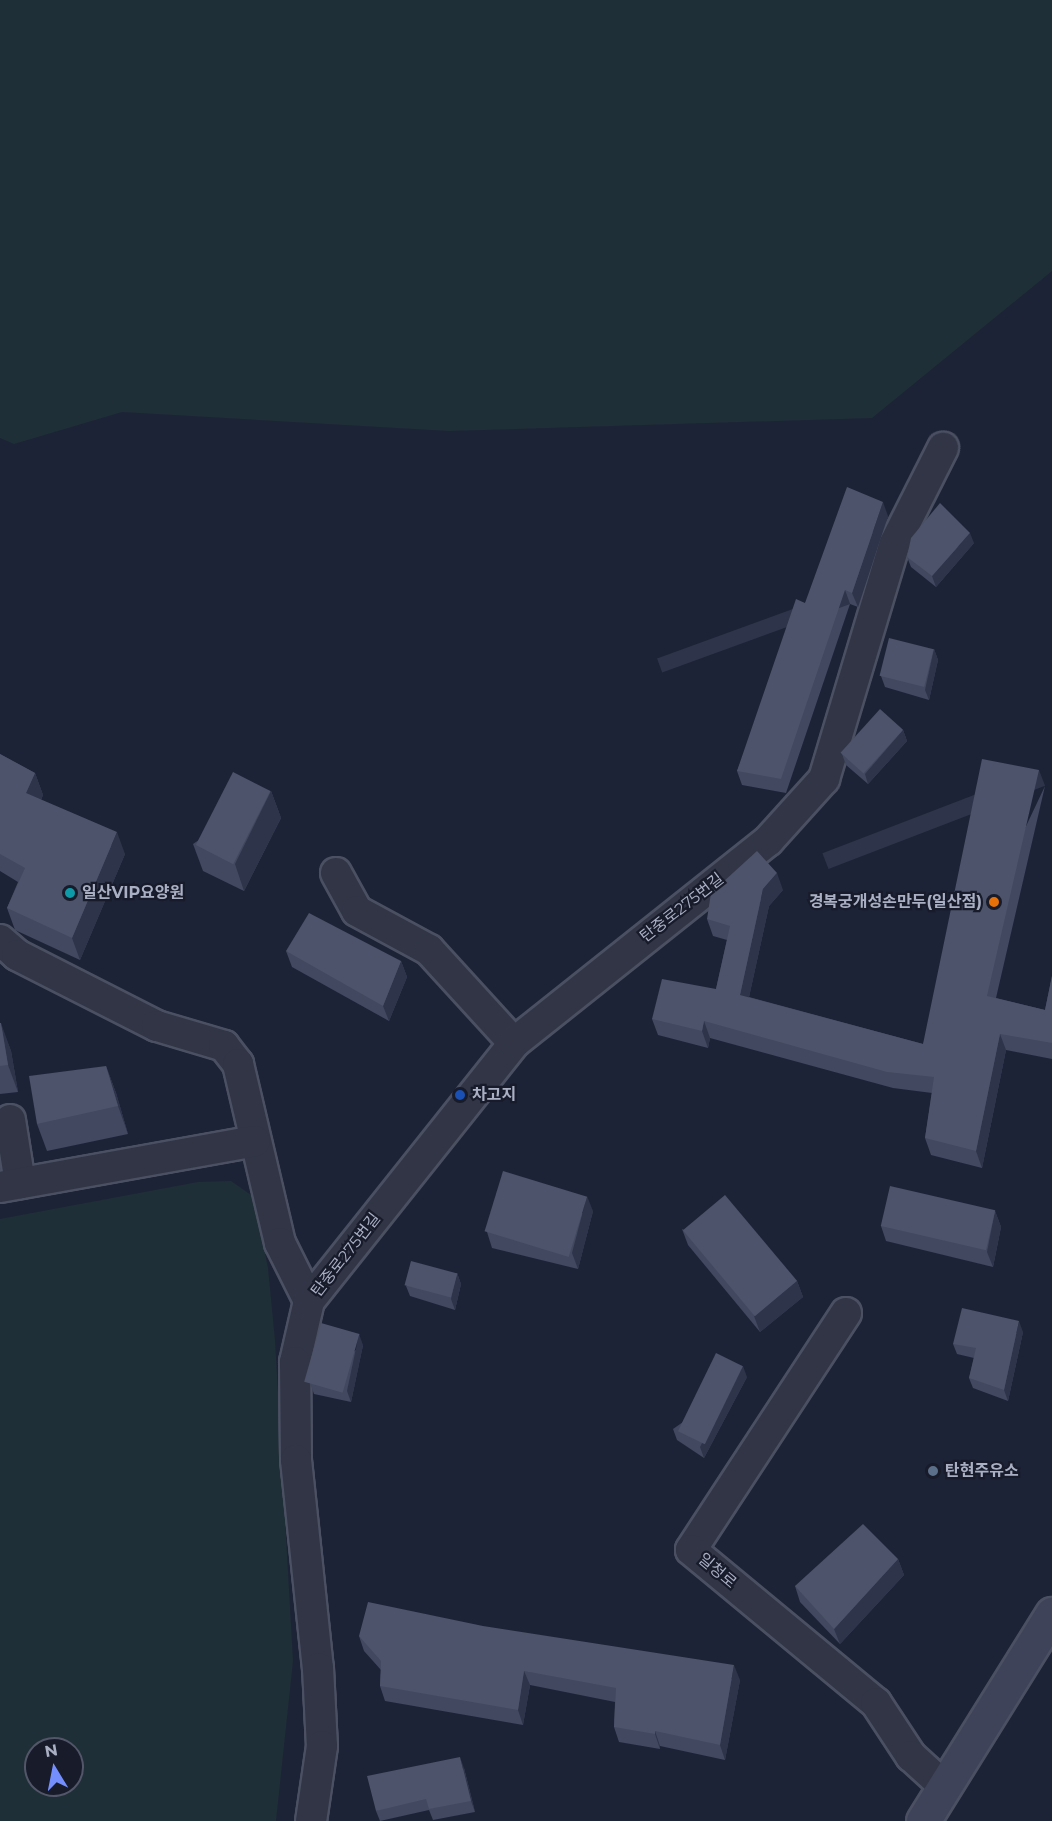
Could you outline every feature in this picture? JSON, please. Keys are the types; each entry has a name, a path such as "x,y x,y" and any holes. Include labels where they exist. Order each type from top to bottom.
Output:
{"street":[{"name":"탄중로275번길","path":"311,1821 322,1746 318,1668 296,1460 295,1362 309,1301 514,1043 768,841 824,779 894,545 943,448"},
{"path":"336,873 357,910 429,950 514,1043"},
{"name":"탄중로275번길","path":"0,940 17,955 157,1026 224,1046 238,1064 280,1243 309,1301"},
{"path":"10,1120 10,1185 255,1140"},
{"name":"일청로","path":"846,1313 692,1550 876,1703 911,1756 945,1787"},
{"path":"923,1821 1052,1614"}],"shaded area":[{"path":"0,0 1052,0 1052,271 872,418 449,431 122,412 14,444 0,438"},
{"path":"231,1181 254,1197 268,1268 275,1340 293,1661 276,1821 0,1821 0,1219 198,1182"}],"building":[{"path":"847,487 883,502 852,593 845,590 781,779 737,771 796,599 805,603"},
{"path":"940,503 970,533 932,576 907,557 911,538"},
{"path":"889,638 934,649 924,687 880,676"},
{"path":"880,709 903,730 864,774 841,753"},
{"path":"0,754 35,773 26,793 117,832 72,938 7,908 25,868 0,854"},
{"path":"982,759 1039,770 987,996 1045,1010 1052,976 1052,1043 1000,1034 976,1151 925,1138 934,1077 887,1072 704,1021 702,1031 652,1019 662,979 716,989 730,926 707,919 711,893 757,851 777,873 763,889 740,995 923,1044"},
{"path":"233,772 270,791 233,864 196,845"},
{"path":"309,913 401,961 383,1006 286,951"},
{"path":"0,1023 8,1065 0,1066"},
{"path":"106,1066 118,1106 37,1124 29,1076"},
{"path":"503,1171 587,1197 569,1257 485,1231"},
{"path":"890,1186 995,1210 986,1250 881,1226"},
{"path":"725,1195 797,1281 755,1316 683,1230"},
{"path":"411,1261 457,1273 451,1298 405,1285"},
{"path":"962,1308 1019,1321 1004,1390 969,1378 976,1348 953,1344"},
{"path":"321,1323 359,1334 343,1393 304,1382"},
{"path":"716,1353 743,1366 705,1444 678,1431"},
{"path":"863,1524 898,1559 834,1629 795,1586"},
{"path":"368,1602 483,1626 734,1665 720,1745 655,1731 655,1734 614,1727 616,1688 524,1671 518,1710 380,1686 381,1661 359,1636"},
{"path":"460,1757 471,1801 429,1809 426,1799 376,1811 367,1776"}],"place":[{"name":"일산VIP요양원","path":"70,893"},
{"name":"경복궁개성손만두(일산점)","path":"994,902"},
{"name":"차고지","path":"460,1095"},
{"name":"탄현주유소","path":"933,1471"}]}
